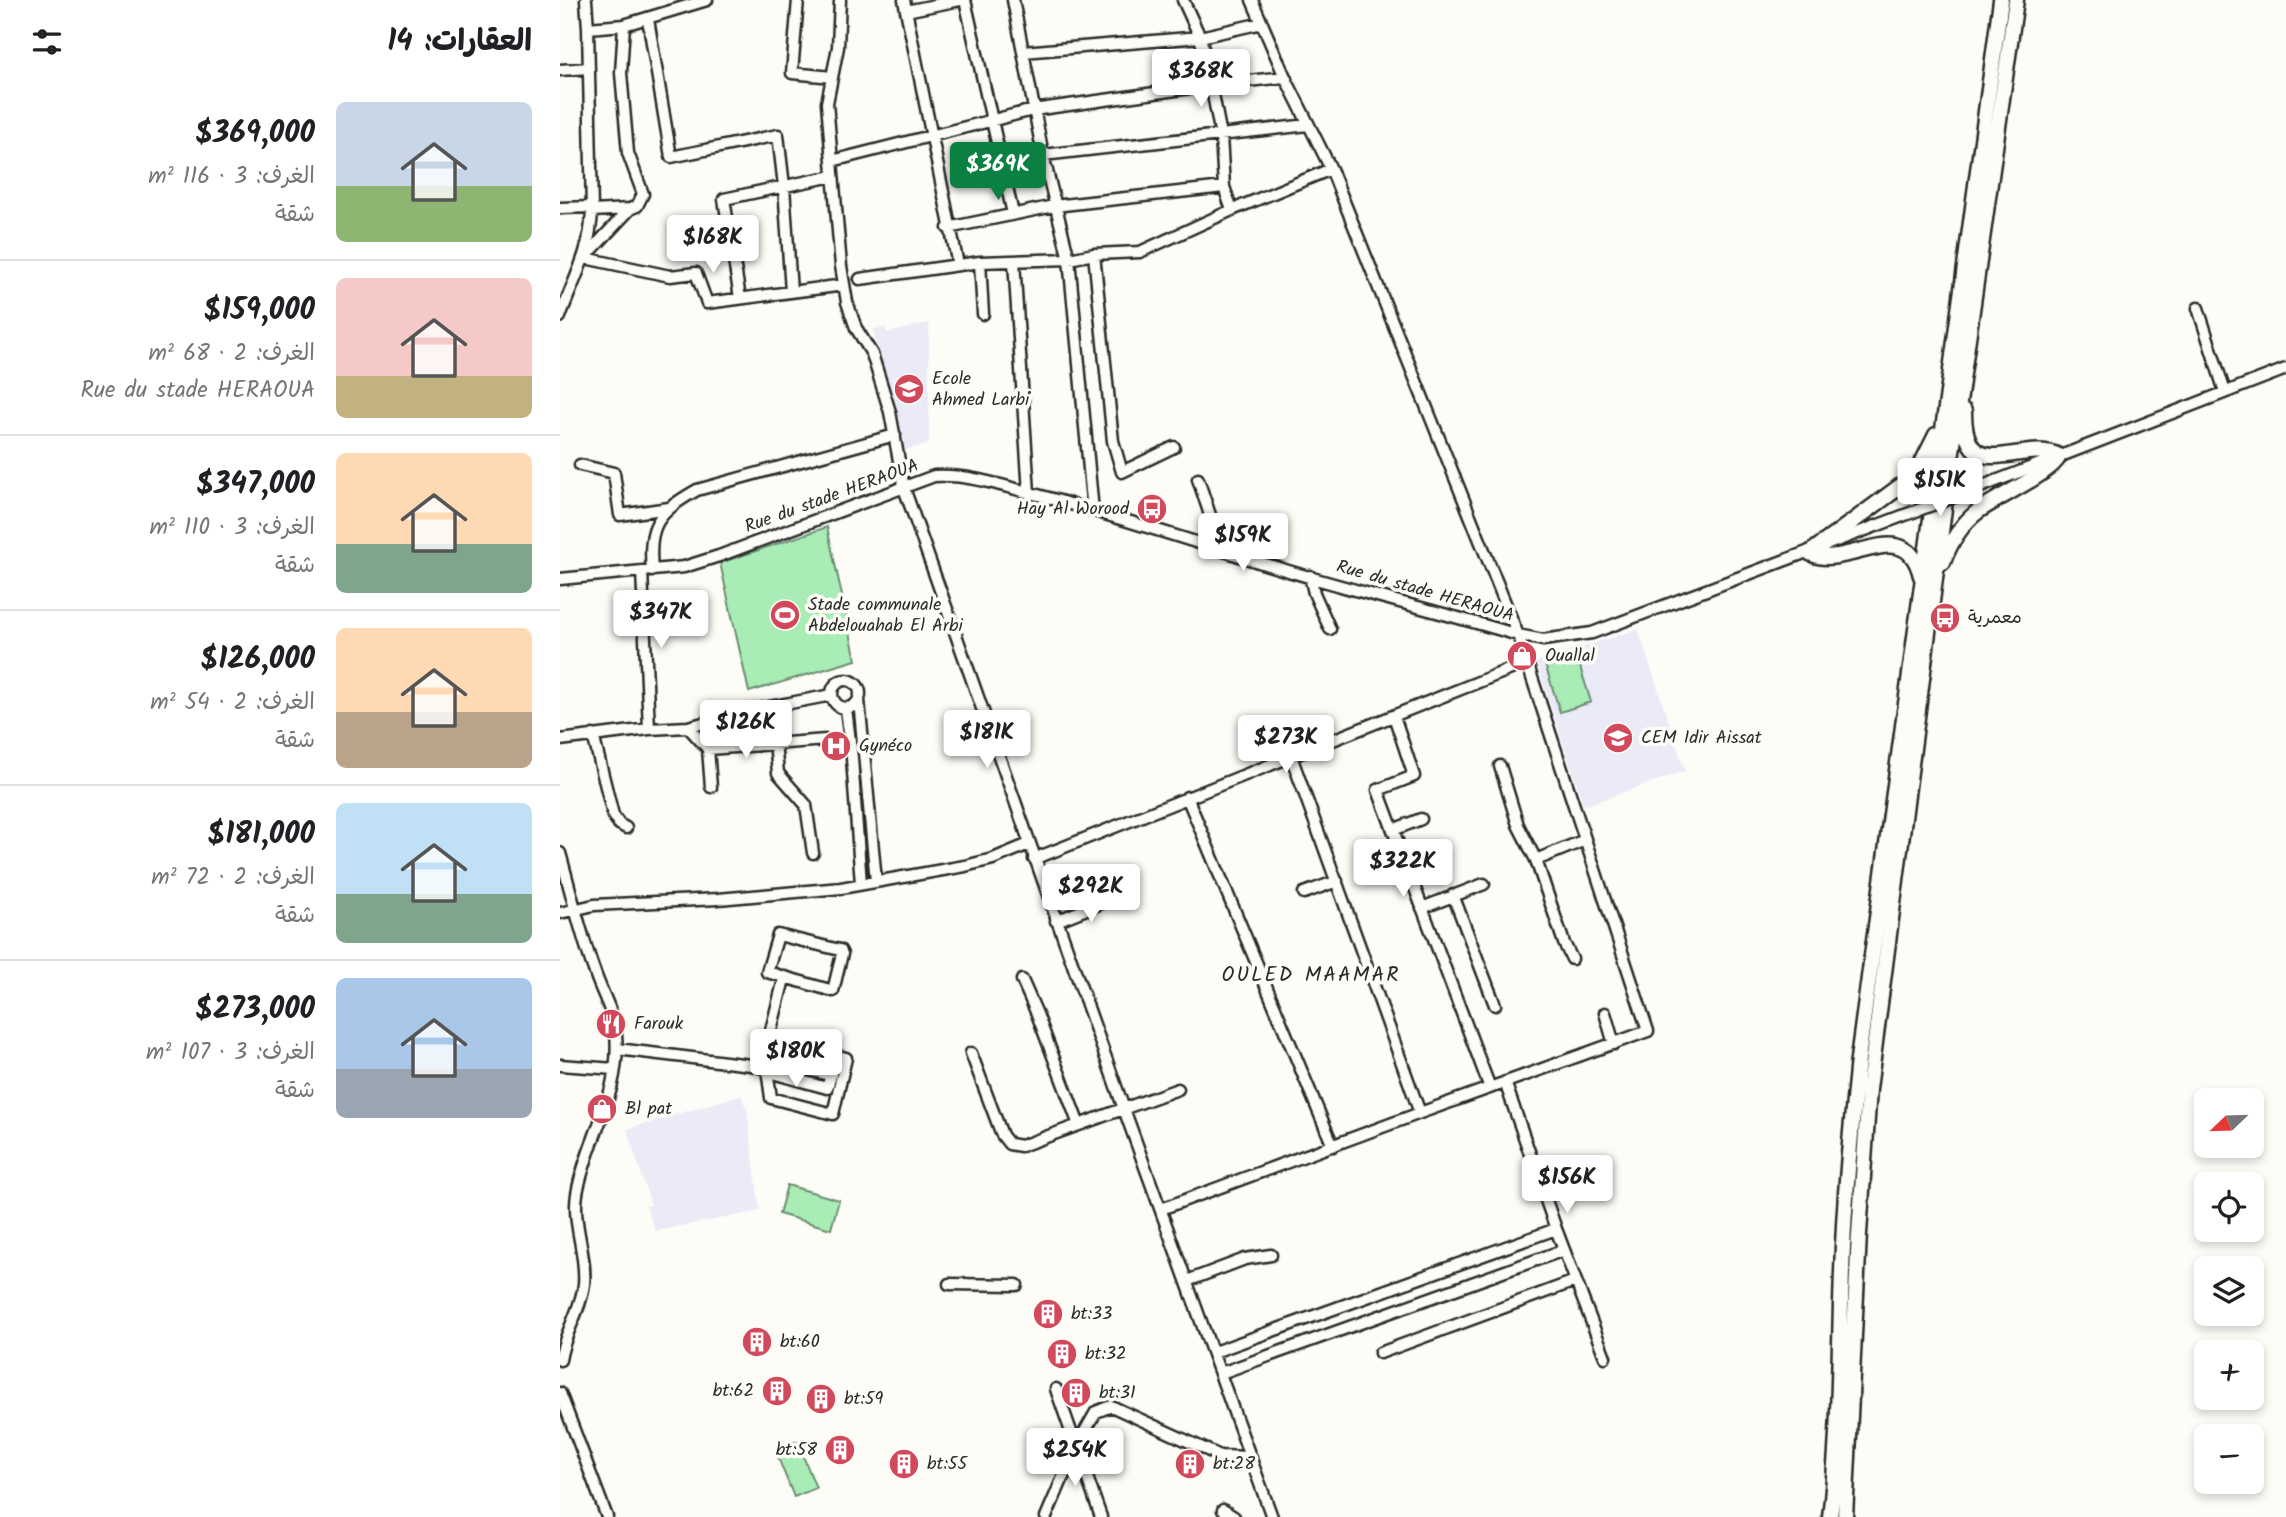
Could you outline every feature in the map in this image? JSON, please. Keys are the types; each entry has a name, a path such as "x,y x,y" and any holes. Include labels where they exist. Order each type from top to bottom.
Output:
{"highway":[{"path":"1845,1517 1869,1089 1929,579 1943,421 2001,0"},
{"path":"1830,1517 1837,1421 1842,1268 1854,1100 2016,0"},
{"path":"1929,579 1964,525 1996,499 2051,467 2059,456 2050,453 1993,456 1973,449 1966,439 1964,421 1964,364"},
{"path":"1929,579 1904,548 1896,546 1886,545 1830,557 1810,552 1906,482 1920,467 1943,421"}],"street":[{"path":"560,317 569,290 585,258 591,233 589,28 586,0"},
{"path":"589,28 624,25 707,0"},
{"path":"799,0 792,74 832,77"},
{"path":"840,0 838,47 827,103 846,302 856,328 872,354 895,435 904,488 1056,921 1272,1517"},
{"path":"958,265 905,5 960,0"},
{"path":"965,0 1013,214"},
{"path":"1013,0 1033,110 1054,206 1069,259 1093,511"},
{"path":"1183,0 1200,37 1212,85 1221,136 1224,187 1232,210"},
{"path":"1161,1209 1648,1031 1518,635 1331,169 1285,77 1252,0"},
{"path":"648,19 671,157 778,135 791,292"},
{"path":"1023,52 1200,37 1262,23"},
{"path":"560,208 630,209 637,206 643,194 642,185 628,153 621,73 624,25"},
{"path":"560,70 589,68"},
{"path":"832,161 1033,110 1285,77"},
{"path":"1043,155 1308,125"},
{"path":"860,279 980,262 1069,259 1094,254 1140,252 1331,169"},
{"path":"740,298 724,198 833,176"},
{"path":"949,228 1054,206 1224,187"},
{"path":"585,258 630,209"},
{"path":"1094,254 1112,441 1122,472 1174,447"},
{"path":"585,258 670,276 696,272 707,303 844,285"},
{"path":"1014,261 1030,493"},
{"path":"980,262 983,314"},
{"path":"2197,308 2225,392"},
{"name":"Rue du stade HERAOUA","path":"560,579 684,567 934,476 954,475 1030,493 1247,559 1544,640 1592,633 2286,369"},
{"path":"649,729 647,571 650,544 658,519 669,508 697,490 895,435"},
{"path":"580,464 614,473 620,515 669,508"},
{"path":"1198,479 1217,536 1216,548"},
{"path":"1310,576 1314,593 1330,629"},
{"path":"1034,859 1526,663"},
{"path":"832,695 836,684 847,680 858,685 876,881"},
{"path":"832,695 838,705 846,708 859,700"},
{"path":"560,740 688,727 753,710 832,695"},
{"path":"846,708 861,884"},
{"path":"753,710 775,743 778,773 806,805 813,853"},
{"path":"1394,716 1414,776 1378,790 1490,1088"},
{"path":"688,727 708,748 711,787"},
{"path":"593,735 613,815 619,824 626,828"},
{"path":"708,748 826,740"},
{"path":"1291,757 1420,1113"},
{"path":"1500,766 1518,825 1536,860 1572,959"},
{"path":"1187,797 1333,1146"},
{"path":"1393,830 1421,819"},
{"path":"1536,860 1585,840"},
{"path":"560,913 594,905 732,898 841,888 965,866 993,859 1029,844"},
{"path":"560,853 595,973 610,1009 617,1049 610,1094 577,1193 584,1286 579,1306 561,1348 560,1360"},
{"path":"1304,893 1337,881"},
{"path":"1422,908 1483,884"},
{"path":"1453,895 1495,1005"},
{"path":"1056,921 1114,898"},
{"path":"778,935 842,952 832,991 784,979 767,971 778,935"},
{"path":"769,1038 846,1058 833,1114 771,1098 765,1054 769,1038 784,979"},
{"path":"1022,980 1079,1125"},
{"path":"1605,1013 1614,1044"},
{"path":"617,1049 751,1065 827,1088 831,1075 780,1064 768,1069"},
{"path":"971,1053 1002,1135 1009,1144 1021,1146 1178,1089"},
{"path":"560,1065 615,1069"},
{"path":"1505,1082 1556,1229 1605,1357"},
{"path":"1214,1352 1556,1229"},
{"path":"1221,1373 1564,1250"},
{"path":"1187,1281 1245,1259 1271,1255"},
{"path":"1380,1353 1575,1281"},
{"path":"949,1284 1017,1285"},
{"path":"1056,1389 1101,1517"},
{"path":"560,1393 607,1517"},
{"path":"1046,1517 1076,1447 1096,1412 1111,1406 1220,1456 1251,1457"},
{"path":"1223,1510 1234,1517"}],"shaded area":[{"name":"Ecole Ahmed Larbi","path":"929,323 929,444 905,450 873,330 885,327 887,333"},
{"name":"CEM Idir Aissat","path":"1638,629 1685,771 1584,806 1536,662"},
{"path":"741,1095 747,1110 760,1211 655,1231 646,1206 651,1205 627,1129"}],"green space":[{"name":"Stade communale Abdelouahab El Arbi","path":"827,527 856,660 749,692 720,563"},
{"path":"1576,654 1591,702 1560,712 1545,664"},
{"path":"787,1185 839,1200 831,1229 779,1214"},
{"path":"797,1441 816,1488 794,1497 775,1450"}],"place":[{"name":"Ecole Ahmed Larbi","path":"909,389"},
{"name":"Hay Al Worood","path":"1152,509"},
{"name":"Stade communale Abdelouahab El Arbi","path":"785,615"},
{"name":"معمرية","path":"1945,618"},
{"name":"Ouallal","path":"1522,656"},
{"name":"CEM Idir Aissat","path":"1618,738"},
{"name":"Gynéco","path":"836,746"},
{"name":"Farouk","path":"611,1024"},
{"name":"Bl pat","path":"602,1109"},
{"name":"bt:33","path":"1048,1314"},
{"name":"bt:60","path":"757,1342"},
{"name":"bt:32","path":"1062,1354"},
{"name":"bt:62","path":"777,1391"},
{"name":"bt:31","path":"1076,1393"},
{"name":"bt:59","path":"821,1399"},
{"name":"bt:58","path":"840,1450"},
{"name":"bt:55","path":"904,1464"},
{"name":"bt:28","path":"1190,1464"}],"district":[{"name":"OULED MAAMAR","path":"1311,975"}]}
